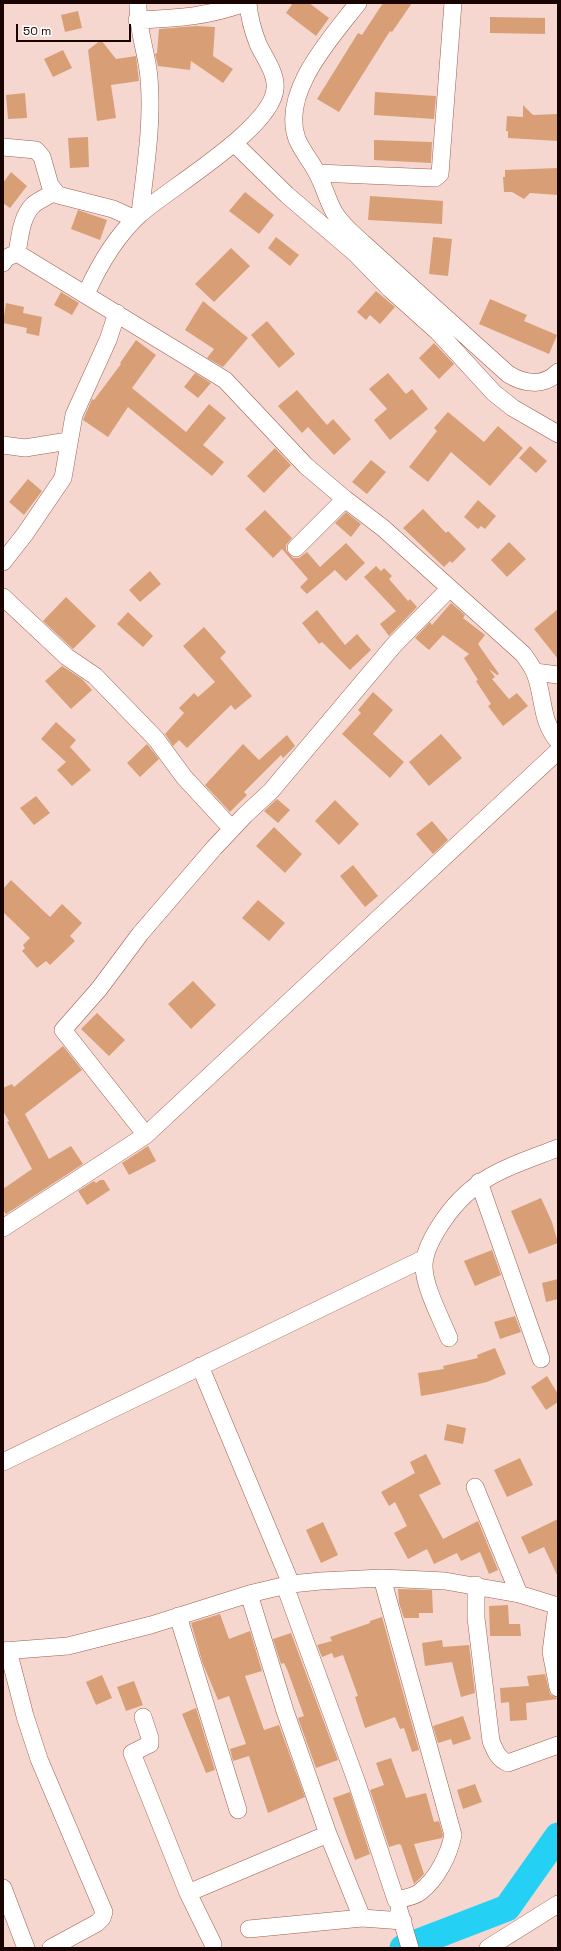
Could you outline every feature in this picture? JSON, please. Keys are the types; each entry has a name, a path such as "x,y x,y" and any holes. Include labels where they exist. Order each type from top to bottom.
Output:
{"street":[{"path":"138,3 137,20 149,77 148,135 138,217"},
{"path":"86,294 100,263 138,217 235,144 265,111 272,100 276,86 258,42 246,3 196,17 137,20"},
{"path":"358,3 303,82 294,120 298,140 317,173 330,204 340,222 500,369 516,379 525,382 544,382 552,378 558,372"},
{"path":"317,173 438,177 441,171 453,3"},
{"path":"235,144 287,195 356,254 390,289 438,332 494,393 513,408 558,434"},
{"path":"3,148 36,150 42,157 50,185 54,192 63,197 138,217"},
{"path":"17,253 22,224 26,214 33,205 54,192"},
{"path":"3,263 6,258 17,253"},
{"path":"17,253 225,380 306,466 345,499 383,528 449,589 502,633 523,654 535,672 547,725 558,741"},
{"path":"3,562 60,485 66,470 68,441 74,415 112,332 117,313"},
{"path":"3,445 25,448 68,441"},
{"path":"296,548 345,499"},
{"path":"146,1136 63,1030 104,983 161,910 232,829 271,791 394,645 449,589"},
{"path":"3,597 67,657 95,676 156,739 184,777 232,829"},
{"path":"535,672 558,675"},
{"path":"3,1228 146,1136 283,1005 558,751"},
{"path":"450,1338 425,1276 425,1258 432,1238 447,1214 461,1197 479,1182 512,1166 558,1148"},
{"path":"479,1182 541,1359"},
{"path":"3,1462 425,1258"},
{"path":"200,1366 288,1585 357,1783 396,1900 410,1948"},
{"path":"475,1487 519,1594"},
{"path":"382,1578 452,1835 450,1849 431,1881 420,1892 396,1900"},
{"path":"51,1948 97,1923 102,1918 104,1912 39,1759 6,1651 68,1646 178,1616 249,1594 288,1585 382,1578 445,1581 476,1585 519,1594 557,1606 551,1652 558,1688"},
{"path":"476,1585 476,1618 492,1741 496,1753 500,1759 508,1763 558,1745"},
{"path":"249,1594 285,1711 328,1834 362,1918"},
{"path":"178,1616 238,1810"},
{"path":"143,1717 150,1738 150,1744 132,1753 188,1893 213,1944"},
{"path":"188,1893 328,1834"},
{"path":"3,1888 26,1948"},
{"path":"488,1948 558,1904"},
{"path":"249,1929 362,1918 403,1923"}],"building":[{"path":"293,3 309,3 329,18 316,36 286,13"},
{"path":"383,3 412,3 392,32 390,31 339,112 317,99 358,33 362,35"},
{"path":"78,11 82,28 65,32 61,15"},
{"path":"490,17 545,18 545,34 490,33"},
{"path":"196,26 215,27 213,56 233,69 223,83 191,61 190,70 158,66 155,54 157,53 159,29"},
{"path":"101,40 116,59 136,56 139,81 111,85 116,118 97,121 88,50"},
{"path":"63,50 72,68 53,77 44,59"},
{"path":"375,92 436,96 434,119 374,115"},
{"path":"25,93 27,118 8,119 6,95"},
{"path":"523,105 533,115 558,114 558,141 508,138 508,131 506,131 507,116 523,117"},
{"path":"88,137 89,167 70,168 68,138"},
{"path":"374,140 432,142 431,163 374,160"},
{"path":"558,168 558,195 530,193 524,199 512,192 504,192 503,177 505,177 505,170"},
{"path":"11,172 27,186 10,208 3,203 3,183"},
{"path":"245,192 274,215 259,234 229,211"},
{"path":"370,196 443,201 442,224 368,220"},
{"path":"78,210 107,220 100,240 71,229"},
{"path":"276,237 299,255 290,266 268,248"},
{"path":"433,237 452,239 448,276 429,274"},
{"path":"231,248 250,266 214,302 195,284"},
{"path":"376,291 395,307 380,324 370,315 366,320 357,312"},
{"path":"61,292 79,303 72,315 54,305"},
{"path":"490,299 527,315 524,321 557,335 549,354 479,324"},
{"path":"203,301 248,338 223,367 207,358 214,349 185,330"},
{"path":"6,303 24,307 23,313 42,317 39,336 26,333 27,328 3,323"},
{"path":"267,321 295,354 279,368 251,335"},
{"path":"136,340 156,355 132,388 186,432 209,404 226,418 203,445 224,462 212,476 128,407 108,437 83,420 92,399 94,400 121,364 120,363"},
{"path":"434,343 454,364 439,379 419,358"},
{"path":"195,373 211,383 198,398 184,387"},
{"path":"388,373 406,394 412,389 428,409 390,440 374,420 387,409 369,389"},
{"path":"297,390 327,425 333,419 351,439 334,455 308,427 302,433 278,406"},
{"path":"448,412 484,442 498,426 523,448 490,486 451,452 428,482 409,467 437,431 434,428"},
{"path":"530,446 547,461 536,473 519,458"},
{"path":"275,448 291,465 264,493 247,476"},
{"path":"371,460 386,472 367,494 352,482"},
{"path":"28,479 42,491 24,515 9,502"},
{"path":"478,500 496,516 485,529 481,526 478,529 464,517"},
{"path":"423,509 446,533 448,531 466,549 452,563 450,561 444,567 403,528"},
{"path":"265,510 292,538 286,545 286,550 293,558 299,558 307,552 320,567 346,543 365,563 346,581 335,570 307,594 300,587 308,579 282,549 273,558 245,529"},
{"path":"346,512 361,524 351,537 335,523"},
{"path":"509,542 526,559 507,577 491,560"},
{"path":"376,566 381,571 384,568 392,576 389,579 408,601 410,599 417,607 389,636 380,624 396,611 364,577"},
{"path":"150,571 161,584 140,602 129,590"},
{"path":"66,597 96,626 73,649 43,621"},
{"path":"451,603 465,615 463,618 485,635 478,644 499,674 497,675 489,669 495,677 492,679 509,699 517,693 528,706 503,726 488,706 491,704 476,681 478,680 464,658 469,654 443,635 429,650 415,638 430,622 432,625"},
{"path":"558,609 558,659 534,629"},
{"path":"317,610 345,645 357,634 371,650 350,670 322,642 319,644 302,623"},
{"path":"128,612 153,636 143,647 117,624"},
{"path":"204,627 226,652 220,658 252,696 235,710 231,705 187,748 179,740 173,746 165,734 184,713 179,708 194,693 198,697 215,682 183,646"},
{"path":"62,666 82,679 92,690 71,709 45,681"},
{"path":"373,692 393,710 373,734 404,762 390,778 342,734 361,713 358,710"},
{"path":"56,722 76,740 70,747 91,770 72,786 57,770 66,762 41,739"},
{"path":"441,734 462,758 429,786 409,762"},
{"path":"287,735 295,746 283,758 281,755 244,792 247,795 230,812 205,785 243,744 259,760"},
{"path":"147,744 159,759 140,777 127,763"},
{"path":"36,796 50,813 34,825 20,808"},
{"path":"277,799 290,810 278,823 264,811"},
{"path":"335,800 359,824 339,845 315,821"},
{"path":"432,821 448,840 433,854 416,834"},
{"path":"274,827 302,854 285,873 256,846"},
{"path":"353,865 378,896 365,907 340,876"},
{"path":"11,880 50,917 62,904 82,923 70,936 75,941 50,965 46,961 37,968 22,951 25,948 23,945 30,938 3,912 3,889"},
{"path":"258,900 285,923 269,941 242,918"},
{"path":"193,981 216,1005 191,1029 168,1004"},
{"path":"97,1013 125,1040 109,1056 81,1029"},
{"path":"63,1046 82,1070 25,1114 49,1159 71,1146 83,1164 6,1214 3,1210 3,1189 32,1169 7,1122 9,1121 3,1111 3,1088 12,1084 14,1087"},
{"path":"148,1146 156,1161 129,1175 122,1163"},
{"path":"100,1180 104,1180 110,1190 87,1205 78,1191 94,1181 96,1183"},
{"path":"541,1198 552,1222 558,1243 529,1254 511,1211"},
{"path":"492,1250 501,1275 475,1286 464,1261"},
{"path":"558,1279 558,1299 546,1302 542,1283"},
{"path":"515,1316 521,1332 500,1339 494,1322"},
{"path":"495,1348 506,1374 487,1382 421,1396 418,1373 444,1369 443,1366 478,1358 477,1355"},
{"path":"547,1376 558,1394 558,1402 546,1410 531,1387"},
{"path":"447,1424 466,1428 463,1444 444,1440"},
{"path":"426,1454 441,1484 419,1495 443,1539 478,1521 498,1570 489,1574 480,1552 461,1561 457,1553 434,1564 427,1549 408,1559 394,1533 407,1526 395,1502 389,1506 381,1492 415,1473 410,1462"},
{"path":"520,1458 533,1485 507,1497 494,1470"},
{"path":"558,1519 558,1577 544,1547 529,1554 521,1537"},
{"path":"323,1522 338,1555 321,1563 306,1530"},
{"path":"398,1589 432,1590 433,1613 419,1613 419,1618 404,1618 399,1603"},
{"path":"508,1605 509,1624 520,1624 521,1636 490,1636 489,1606"},
{"path":"220,1614 229,1639 250,1631 262,1671 245,1676 264,1730 279,1725 305,1797 268,1813 249,1756 233,1761 230,1749 246,1744 229,1696 218,1700 203,1664 191,1623"},
{"path":"382,1617 419,1750 412,1752 404,1728 400,1729 395,1717 365,1728 355,1697 358,1696 343,1655 334,1658 332,1653 322,1657 317,1645 332,1641 330,1637 370,1623 370,1621"},
{"path":"291,1633 338,1760 316,1768 298,1718 304,1716 287,1669 284,1663 281,1664 273,1639"},
{"path":"442,1640 443,1647 469,1645 475,1693 461,1697 452,1662 425,1666 422,1643"},
{"path":"545,1674 550,1694 558,1699 526,1703 527,1720 510,1721 509,1702 501,1703 500,1688 529,1686 527,1676"},
{"path":"102,1675 112,1698 96,1705 86,1682"},
{"path":"134,1681 143,1705 126,1711 117,1687"},
{"path":"196,1708 215,1770 206,1773 182,1714"},
{"path":"463,1716 471,1739 453,1745 451,1739 438,1743 433,1726"},
{"path":"391,1758 406,1798 426,1793 434,1822 439,1821 443,1835 442,1838 414,1844 424,1874 414,1884 401,1845 399,1844 389,1847 370,1790 384,1785 376,1763"},
{"path":"475,1784 482,1802 463,1809 457,1790"},
{"path":"350,1792 370,1854 355,1860 333,1798"}],"waterway":[{"path":"403,1948 507,1908 558,1836"}]}
